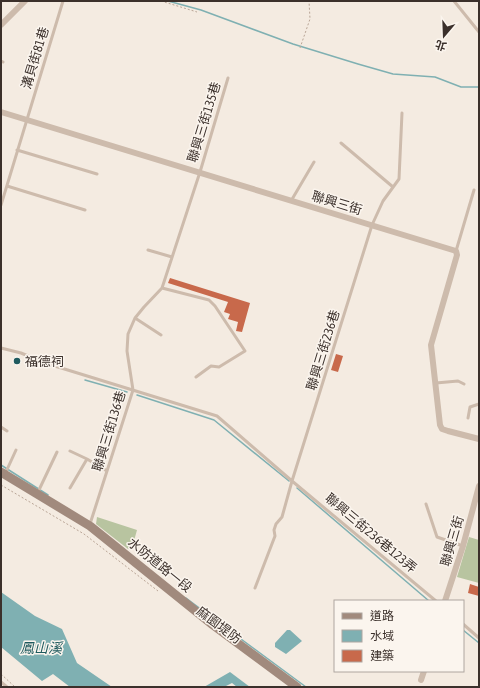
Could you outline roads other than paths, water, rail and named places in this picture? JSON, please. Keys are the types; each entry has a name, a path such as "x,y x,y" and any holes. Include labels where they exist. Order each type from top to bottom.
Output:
{"street":[{"path":"1,25 25,1"},
{"name":"聯興三街","path":"1,112 456,251"},
{"path":"456,251 457,255 430,345 436,383 440,425 442,429 479,439"},
{"name":"水防道路一段","path":"5,471 39,491 90,526 213,625 297,687"},
{"name":"聯興三街","path":"445,600 463,546 479,486"},
{"path":"421,680 424,672"}],"lane":[{"name":"溝貝街81巷","path":"1,205 63,1"},
{"path":"454,1 479,32"},
{"name":"聯興三街135巷","path":"200,172 228,78"},
{"name":"聯興三街236巷","path":"255,588 275,536 274,530 276,524 282,517 372,225 383,201 399,179 402,113"},
{"path":"341,143 393,187"},
{"path":"18,150 98,174"},
{"path":"291,201 314,162"},
{"name":"聯興三街136巷","path":"90,526 133,390 127,351 128,334 135,318 144,306 162,288 200,172"},
{"path":"7,186 85,210"},
{"path":"456,251 474,190"},
{"path":"148,250 172,257"},
{"path":"162,288 209,300 215,306 245,351 219,367 211,366 196,376"},
{"path":"135,318 161,335"},
{"path":"1,348 22,353 45,363 218,416 292,481"},
{"path":"436,383 458,381 464,384"},
{"path":"468,418 470,407 479,404"},
{"path":"1,427 7,430"},
{"path":"5,471 16,450"},
{"path":"70,451 107,471"},
{"path":"39,491 57,452"},
{"path":"70,488 87,459"},
{"name":"聯興三街236巷123弄","path":"292,481 435,600"},
{"path":"426,504 437,537 463,546"},
{"path":"464,625 479,638"},
{"path":"1,682 7,687"}],"water":[{"name":"鳳山溪","path":"1,592 35,616 62,629 77,663 112,687 70,687 53,674 42,681 1,647"},
{"path":"287,630 290,630 302,641 286,654 275,647 275,643"},
{"path":"230,672 250,687 237,687 232,683 224,687 204,687"}],"waterway":[{"path":"168,1 201,10 293,44 393,74 435,77 461,87 479,87"},
{"path":"85,380 127,392"},
{"path":"137,395 214,420 289,481"},
{"path":"1,465 48,495"},
{"path":"297,488 428,600"},
{"path":"186,598 214,619"},
{"path":"222,625 306,687"},
{"path":"464,631 479,643"}],"place":[{"name":"福德祠","path":"17,361"}]}
